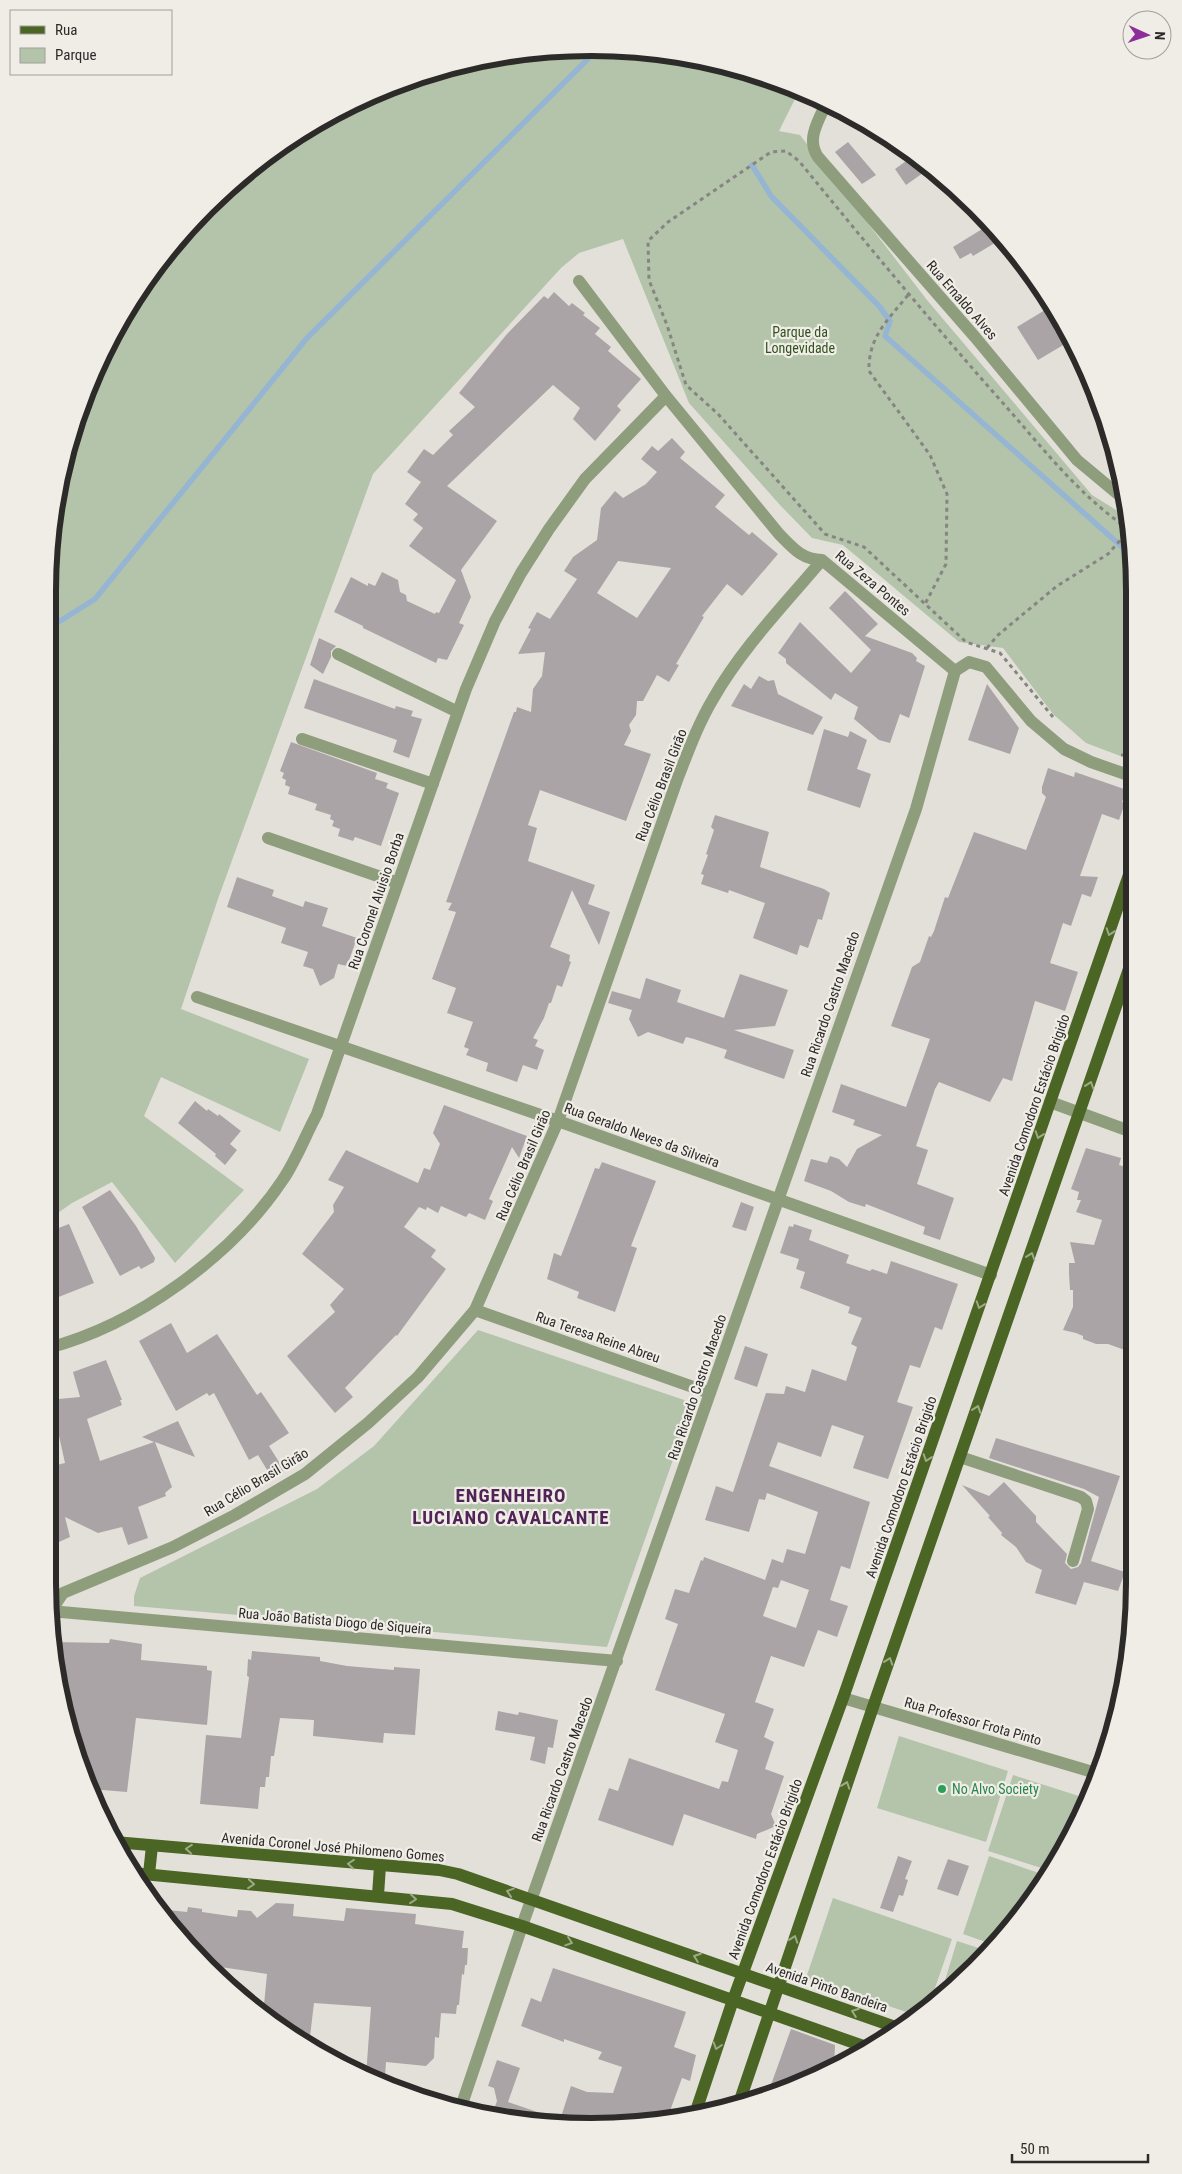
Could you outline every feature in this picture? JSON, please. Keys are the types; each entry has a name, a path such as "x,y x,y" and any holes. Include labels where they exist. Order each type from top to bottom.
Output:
{"main road":[{"name":"Avenida Comodoro Estácio Brigido","path":"698,2106 742,1974 843,1698 1126,883"},
{"path":"741,2096 873,1707 1081,1113 1126,978"},
{"name":"Avenida Coronel José Philomeno Gomes","path":"124,1843 439,1870 532,1899 742,1974"},
{"path":"149,1874 152,1846"},
{"path":"378,1895 380,1866"},
{"path":"142,1874 378,1895 452,1904 522,1926 860,2045"},
{"name":"Avenida Pinto Bandeira","path":"742,1974 779,1985 891,2026"}],"street":[{"name":"Rua Ernaldo Alves","path":"824,109 812,142 813,150 818,157 975,337 1077,460 1116,492"},
{"name":"Rua Zeza Pontes","path":"579,281 666,396 779,534 798,554 810,559 822,560 954,671"},
{"name":"Rua Coronel Aluisio Borba","path":"56,1345 111,1325 153,1300 208,1262 251,1222 283,1180 317,1114 432,784 458,712 495,621 521,573 549,529 585,479 666,396"},
{"name":"Rua Célio Brasil Girão","path":"57,1602 63,1593 172,1547 235,1515 305,1474 368,1422 418,1377 475,1310 558,1121 677,780 696,732 713,699 737,661 822,560"},
{"path":"338,654 458,712"},
{"path":"954,671 969,662 986,667 1031,721 1064,749 1091,762 1126,774"},
{"name":"Rua Ricardo Castro Macedo","path":"463,2102 522,1926 617,1661 916,808 954,671"},
{"path":"302,739 432,784"},
{"path":"268,838 398,883"},
{"name":"Rua Geraldo Neves da Silveira","path":"197,997 558,1121 991,1275"},
{"path":"1050,1102 1126,1130"},
{"name":"Rua Teresa Reine Abreu","path":"475,1310 710,1393"},
{"path":"960,1457 1081,1497 1086,1501 1088,1509 1072,1561"},
{"name":"Rua João Batista Diogo de Siqueira","path":"57,1612 617,1661"},
{"name":"Rua Professor Frota Pinto","path":"843,1698 1091,1772"}],"path":[{"path":"1058,724 1000,653 966,642 864,547 825,534 718,414 686,385 667,325 649,280 648,240 668,222 771,152 786,151 799,161 908,295 1092,502 1121,524"},
{"path":"908,295 875,336 869,360 869,371 930,455 946,494 946,564 925,604"},
{"path":"987,648 998,635 1057,586 1108,554 1123,538"},
{"path":"1118,756 1126,755"}],"green space":[{"name":"Parque da Longevidade","path":"556,57 626,57 661,61 729,74 796,97 779,131 800,135 927,300 1092,495 1119,512 1125,556 1126,591 1126,758 1086,743 1053,714 1003,648 959,642 843,545 812,538 689,403 623,239 579,253 561,268 373,474 219,896 181,1009 309,1059 280,1132 161,1077 144,1116 244,1190 175,1263 112,1182 72,1203 56,1214 57,556 67,487 74,453 85,419 111,354 146,294 189,238 213,213 238,189 294,146 354,111 386,97 453,74 521,61"},
{"path":"478,1330 693,1403 607,1647 134,1606 134,1596 140,1578 317,1489 374,1446"},
{"name":"No Alvo Society","path":"899,1736 1008,1771 986,1842 877,1808"},
{"path":"1013,1775 1081,1797 1071,1820 1043,1868 988,1851"},
{"path":"989,1856 1040,1873 1015,1909 987,1942 963,1934"},
{"path":"833,1898 952,1939 933,1994 909,2013 806,1978"},
{"path":"957,1941 981,1949 969,1961 943,1985"}],"building":[{"path":"848,142 876,175 862,184 835,152"},
{"path":"907,160 924,172 906,185 895,169"},
{"path":"984,228 996,242 973,256 971,253 960,259 953,247"},
{"path":"554,292 569,306 572,303 585,313 583,315 600,328 595,334 611,347 608,351 641,379 617,406 621,410 595,441 573,419 580,408 553,385 447,486 497,521 461,570 471,597 459,623 464,625 447,660 438,658 436,663 334,612 351,577 368,586 368,583 375,586 382,572 398,580 400,592 406,595 407,601 435,614 436,612 439,613 456,580 409,546 423,528 413,520 418,514 405,504 421,482 407,472 424,449 433,455 453,435 449,431 475,407 459,393 507,334 544,296 548,299"},
{"path":"1045,310 1065,344 1038,360 1017,327"},
{"path":"672,438 685,452 680,458 725,495 715,507 749,535 752,532 778,554 742,596 727,584 702,616 704,617 676,664 679,665 669,682 657,675 643,701 637,701 636,715 629,725 631,731 624,745 651,754 626,821 540,790 528,825 537,828 528,861 595,885 588,904 610,912 599,945 572,890 550,947 570,955 569,961 571,962 562,987 557,985 551,1003 549,1003 544,1018 533,1038 538,1040 535,1046 544,1050 537,1070 523,1065 517,1082 486,1071 488,1063 466,1055 469,1049 464,1047 473,1022 447,1013 456,988 432,979 456,912 448,910 452,903 446,902 514,712 516,712 517,707 531,712 533,689 542,676 545,652 518,654 531,629 528,628 537,612 550,619 577,579 564,571 573,557 597,540 601,508 615,491 623,498 646,484 657,472 641,459 652,446 658,451","holes":["618,561 671,568 637,618 597,593"]},
{"path":"845,591 878,624 865,636 912,653 917,658 916,661 925,666 909,718 900,714 890,743 879,740 854,719 858,707 835,693 831,700 786,663 786,659 778,653 800,622 851,673 871,650 829,608"},
{"path":"319,638 336,646 331,651 331,657 323,674 310,665"},
{"path":"759,676 768,681 774,680 778,694 823,717 813,735 731,706 744,684 751,689"},
{"path":"314,679 395,709 396,706 413,711 411,716 422,719 409,758 393,752 397,740 304,708"},
{"path":"987,684 1019,728 1010,754 968,740"},
{"path":"824,729 848,737 850,731 867,740 857,769 871,774 860,808 807,790"},
{"path":"291,742 377,773 375,779 388,783 386,788 399,793 381,846 355,837 353,841 338,836 340,829 332,826 334,821 330,819 331,815 315,810 317,804 288,794 290,787 285,785 286,780 282,778 284,773 280,771"},
{"path":"1048,768 1074,777 1075,772 1126,790 1122,802 1125,803 1119,820 1102,814 1080,876 1098,877 1091,897 1082,894 1071,926 1063,923 1050,963 1078,972 1065,1011 1035,1001 1012,1081 1003,1078 990,1102 939,1082 935,1089 916,1146 928,1150 917,1184 954,1198 940,1240 923,1234 925,1227 866,1204 865,1207 849,1202 831,1191 804,1181 811,1159 827,1163 830,1156 839,1159 847,1167 857,1149 882,1135 853,1125 855,1120 832,1112 841,1084 906,1107 930,1039 891,1026 912,967 920,962 929,936 931,937 934,931 945,897 948,898 974,832 1026,850 1046,797 1042,793"},
{"path":"715,815 769,832 760,867 824,889 830,893 822,920 818,919 808,948 800,945 797,955 753,938 765,903 729,890 728,893 701,884 704,875 701,874 714,830 711,827"},
{"path":"237,877 274,890 272,896 303,907 305,901 328,908 322,926 357,938 347,966 338,964 334,978 320,986 313,969 303,966 308,952 281,943 286,928 227,907"},
{"path":"740,974 788,990 775,1026 734,1030 794,1050 784,1079 724,1058 727,1050 694,1039 686,1037 683,1044 648,1032 638,1037 629,1019 632,1010 608,1003 612,991 640,999 646,978 681,990 677,1002 724,1018"},
{"path":"195,1101 207,1111 208,1109 218,1116 219,1114 241,1131 230,1144 237,1150 225,1165 215,1156 216,1154 178,1123"},
{"path":"444,1105 527,1136 519,1158 512,1147 489,1199 493,1201 485,1220 469,1213 466,1217 441,1206 438,1213 427,1207 426,1210 419,1207 404,1227 436,1250 431,1257 446,1269 397,1336 345,1388 353,1397 335,1413 287,1356 335,1312 330,1305 344,1289 302,1254 334,1212 333,1205 344,1187 328,1180 346,1150 418,1183 424,1168 430,1170 440,1144 433,1133"},
{"path":"1086,1148 1121,1158 1119,1165 1126,1167 1126,1350 1108,1344 1096,1344 1083,1339 1083,1336 1076,1333 1063,1330 1073,1307 1073,1290 1070,1290 1069,1263 1075,1263 1070,1242 1094,1245 1102,1220 1076,1212 1081,1200 1077,1200 1079,1192 1071,1189"},
{"path":"602,1162 656,1181 631,1246 637,1248 615,1312 577,1298 579,1292 547,1279 554,1253 561,1256 595,1168 599,1169"},
{"path":"110,1190 136,1226 155,1258 154,1262 141,1269 139,1266 120,1276 82,1207"},
{"path":"741,1202 754,1207 746,1231 732,1227"},
{"path":"69,1224 94,1283 56,1298 56,1229"},
{"path":"794,1224 812,1230 809,1240 849,1255 846,1263 870,1271 872,1269 887,1274 891,1261 958,1284 942,1330 935,1327 920,1368 910,1365 897,1402 913,1407 888,1479 853,1468 864,1436 832,1425 821,1457 778,1442 769,1466 870,1502 850,1569 841,1566 830,1600 848,1606 837,1637 818,1630 804,1667 771,1656 755,1702 774,1709 764,1737 774,1742 765,1769 784,1776 771,1814 776,1826 757,1834 756,1839 684,1814 673,1846 598,1820 609,1788 618,1791 629,1758 719,1789 722,1781 728,1782 738,1750 715,1742 725,1714 655,1690 678,1624 665,1619 675,1589 689,1593 701,1560 703,1561 704,1557 765,1580 772,1559 783,1563 787,1549 805,1554 818,1512 767,1493 765,1500 759,1499 749,1532 705,1520 716,1486 733,1492 766,1393 784,1394 786,1386 805,1392 812,1369 846,1381 857,1347 851,1344 862,1318 848,1313 850,1307 800,1288 805,1272 796,1269 799,1259 780,1253 789,1226 793,1227","holes":["781,1580 809,1590 796,1628 763,1616 773,1587 778,1588"]},
{"path":"171,1323 187,1353 217,1334 257,1395 261,1392 289,1433 269,1446 284,1470 272,1478 258,1455 249,1460 214,1393 209,1396 207,1393 176,1411 139,1341"},
{"path":"745,1346 768,1354 757,1387 734,1379"},
{"path":"106,1360 122,1400 120,1400 122,1405 87,1419 100,1461 154,1442 142,1437 178,1421 195,1457 155,1442 172,1487 165,1493 166,1496 138,1507 148,1538 128,1545 122,1527 98,1533 65,1517 70,1537 56,1543 56,1465 65,1463 59,1436 56,1437 56,1399 80,1397 73,1372"},
{"path":"996,1438 1120,1476 1091,1561 1125,1572 1118,1591 1084,1582 1076,1605 1035,1593 1042,1570 1026,1562 1016,1547 1001,1535 1002,1533 988,1517 990,1516 962,1485 989,1496 1004,1482 1036,1516 1036,1522 1067,1554 1065,1563 1071,1569 1078,1567 1081,1563 1099,1497 1084,1489 989,1458"},
{"path":"110,1639 142,1644 141,1660 207,1666 207,1670 212,1671 207,1725 136,1718 127,1792 98,1790 74,1721 60,1642 109,1643"},
{"path":"252,1651 320,1657 320,1661 347,1666 394,1670 394,1667 420,1669 415,1735 384,1733 383,1743 313,1736 314,1720 280,1718 274,1756 271,1756 269,1777 266,1777 265,1787 260,1787 258,1809 200,1804 206,1735 241,1738 249,1677 247,1676 248,1659 251,1660"},
{"path":"498,1711 518,1715 519,1712 558,1720 553,1748 548,1747 545,1764 530,1760 535,1737 495,1730"},
{"path":"898,1856 912,1861 905,1879 908,1880 903,1896 899,1895 893,1912 880,1908"},
{"path":"948,1859 969,1866 958,1896 937,1889"},
{"path":"276,1903 294,1904 293,1916 344,1921 346,1908 416,1914 415,1924 464,1931 462,1948 468,1948 467,1965 465,1965 464,1975 462,1974 459,2005 457,2005 456,2014 441,2013 439,2038 435,2037 434,2058 426,2066 386,2062 385,2077 367,2068 371,2007 314,2003 310,2038 264,2006 267,1974 219,1967 189,1936 168,1910 187,1912 188,1907 202,1909 202,1912 237,1917 238,1910 251,1911 257,1918"},
{"path":"553,1968 686,2012 674,2047 696,2055 690,2081 682,2078 670,2111 626,2117 561,2117 571,2086 587,2092 613,2093 622,2067 598,2059 602,2052 564,2039 564,2042 521,2026 531,1998 541,2002"},
{"path":"791,2029 835,2045 834,2059 770,2086"},
{"path":"497,2060 520,2068 508,2102 549,2116 494,2108 497,2101 494,2088 488,2086"}],"waterway":[{"path":"56,624 95,599 307,338 591,56"},
{"path":"752,165 771,196 879,306 890,321 885,336 1124,549"}],"place":[{"name":"No Alvo Society","path":"942,1789"}],"district":[{"name":"ENGENHEIRO LUCIANO CAVALCANTE","path":"511,1506"}]}
